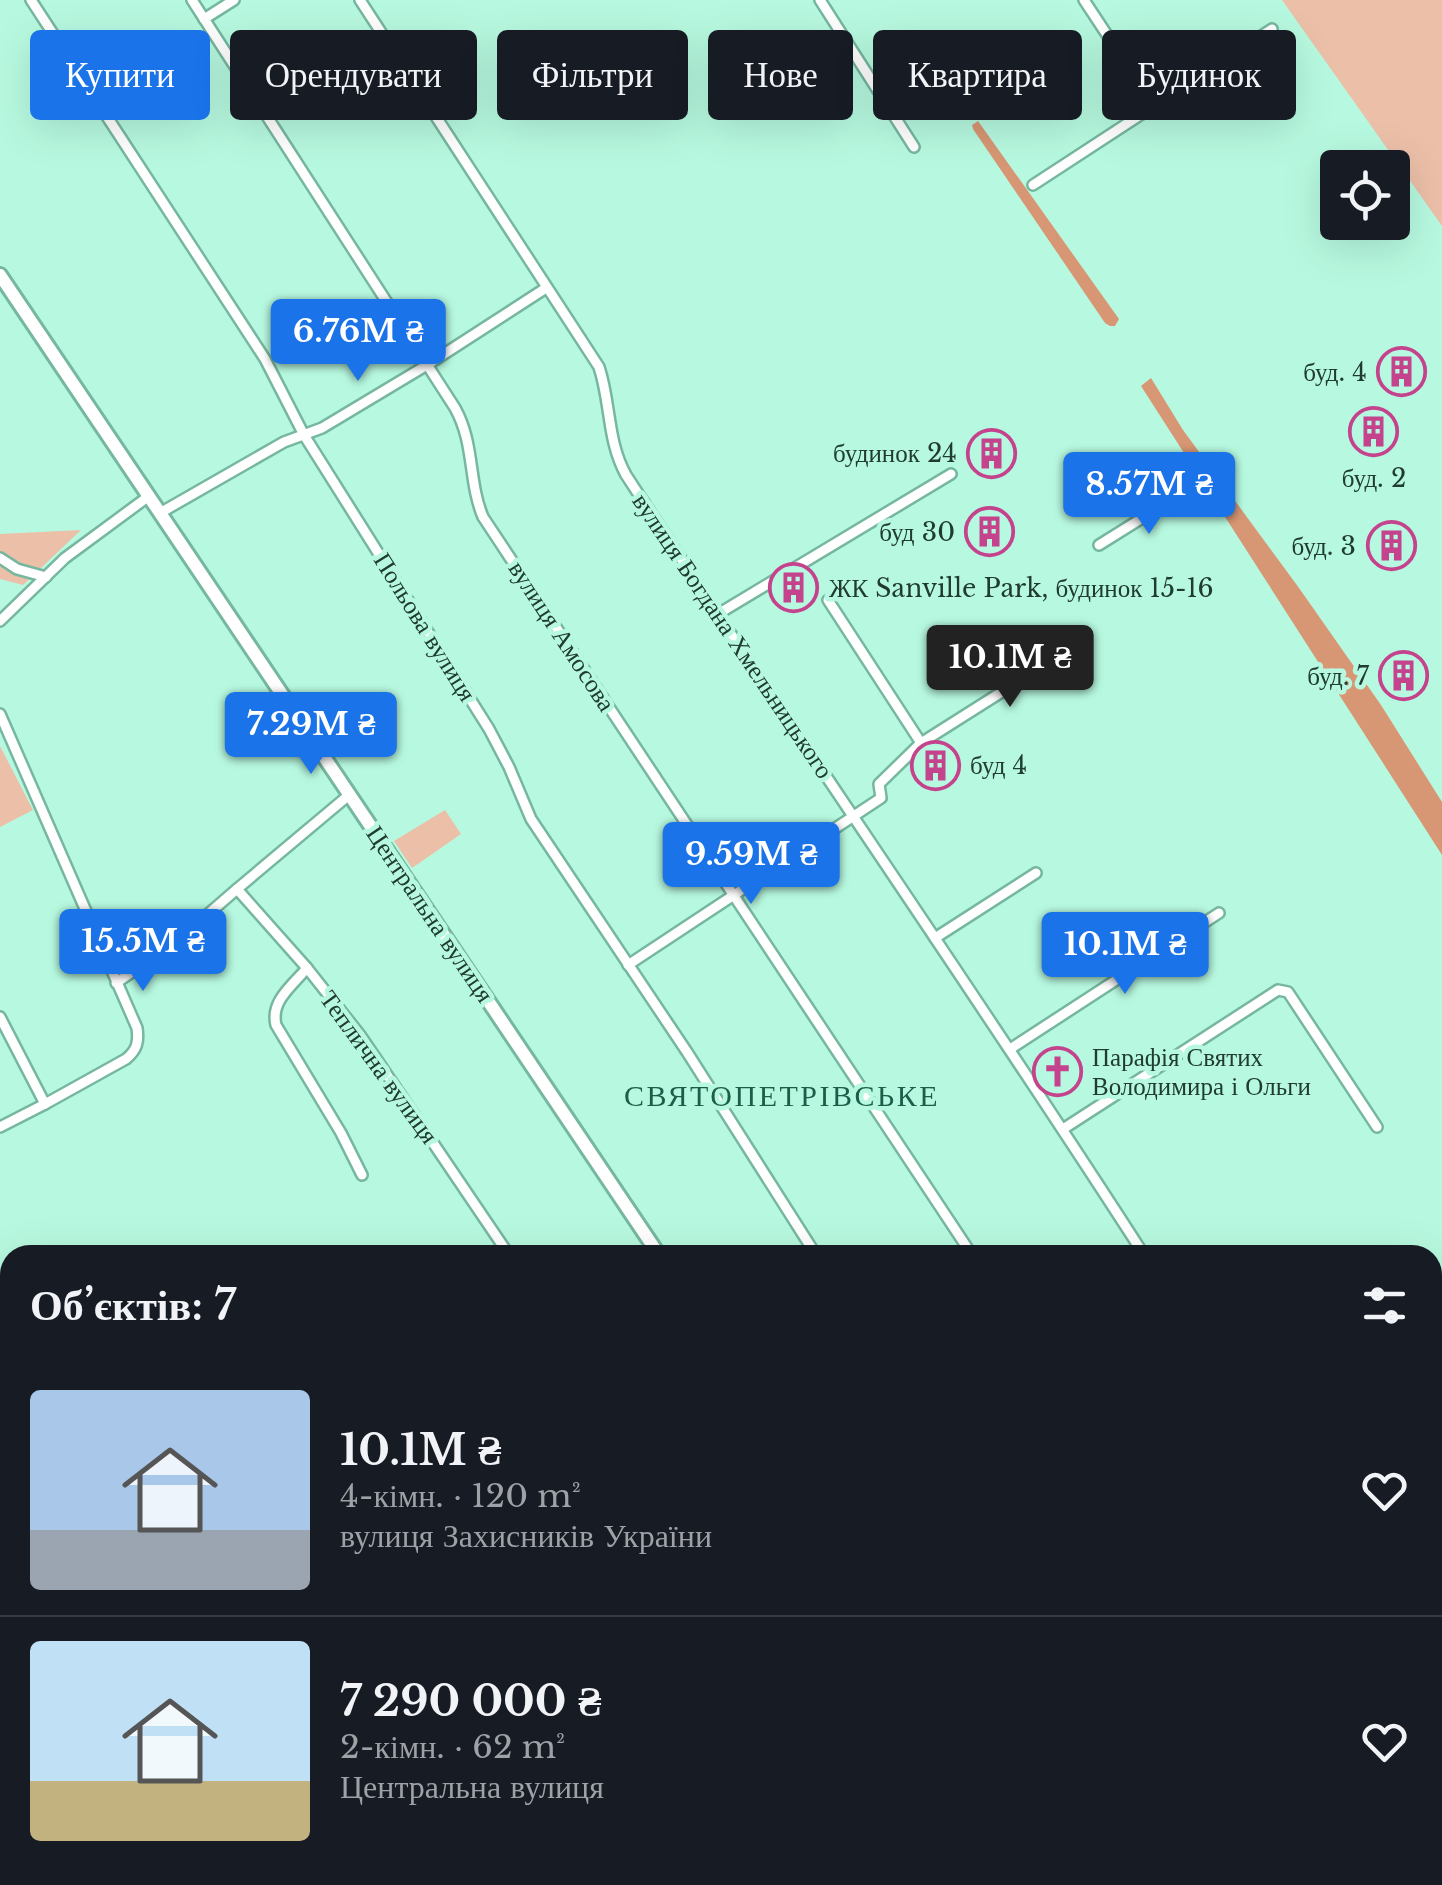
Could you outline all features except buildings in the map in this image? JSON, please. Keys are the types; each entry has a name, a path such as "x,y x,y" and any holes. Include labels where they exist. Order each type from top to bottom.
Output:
{"main road":[{"name":"Центральна вулиця","path":"0,274 652,1245"}],"street":[{"name":"Польова вулиця","path":"31,0 265,359 304,434 489,730 531,819 810,1245"},
{"name":"вулиця Амосова","path":"192,0 464,423 484,516 965,1245"},
{"path":"204,19 234,0"},
{"name":"вулиця Богдана Хмельницького","path":"360,0 598,367 613,444 626,475 1138,1245"},
{"path":"820,0 914,147"},
{"path":"1084,0 1104,30"},
{"path":"1032,185 1132,120"},
{"path":"160,513 284,442 322,428 546,288"},
{"path":"718,614 951,474"},
{"path":"1099,546 1179,495"},
{"path":"0,621 94,535 149,496"},
{"path":"0,558 46,577"},
{"path":"828,600 921,743"},
{"path":"628,965 880,798 879,784 921,743 1079,644"},
{"path":"0,714 137,1028 136,1048 126,1059 0,1127"},
{"path":"116,983 178,942 349,795"},
{"path":"936,938 1036,873"},
{"name":"Теплична вулиця","path":"237,889 308,968 360,1035 502,1245"},
{"path":"1010,1048 1219,913"},
{"path":"308,968 276,1005 273,1016 362,1175"},
{"path":"1063,1129 1278,990 1288,992 1377,1128"},
{"path":"0,1017 45,1104"}],"shaded area":[{"path":"1282,0 1442,0 1442,226 1410,181 1410,150 1388,150"},
{"path":"978,121 1119,319 1115,326 1105,323 973,129"},
{"path":"1151,378 1183,430 1381,705 1442,802 1442,855 1141,386"},
{"path":"81,530 23,585 0,579 0,534"},
{"path":"0,746 33,810 0,827"},
{"path":"445,810 461,834 412,868 394,841"}],"place":[{"name":"буд. 4","path":"1402,372"},
{"name":"буд. 2","path":"1374,432"},
{"name":"будинок 24","path":"992,453"},
{"name":"буд 30","path":"990,532"},
{"name":"буд. 3","path":"1391,546"},
{"name":"ЖК Sanville Park, будинок 15-16","path":"794,588"},
{"name":"буд. 7","path":"1404,676"},
{"name":"буд 4","path":"935,765"},
{"name":"Парафія Святих Володимира і Ольги","path":"1057,1071"}],"district":[{"name":"СВЯТОПЕТРІВСЬКЕ","path":"782,1095"}]}
